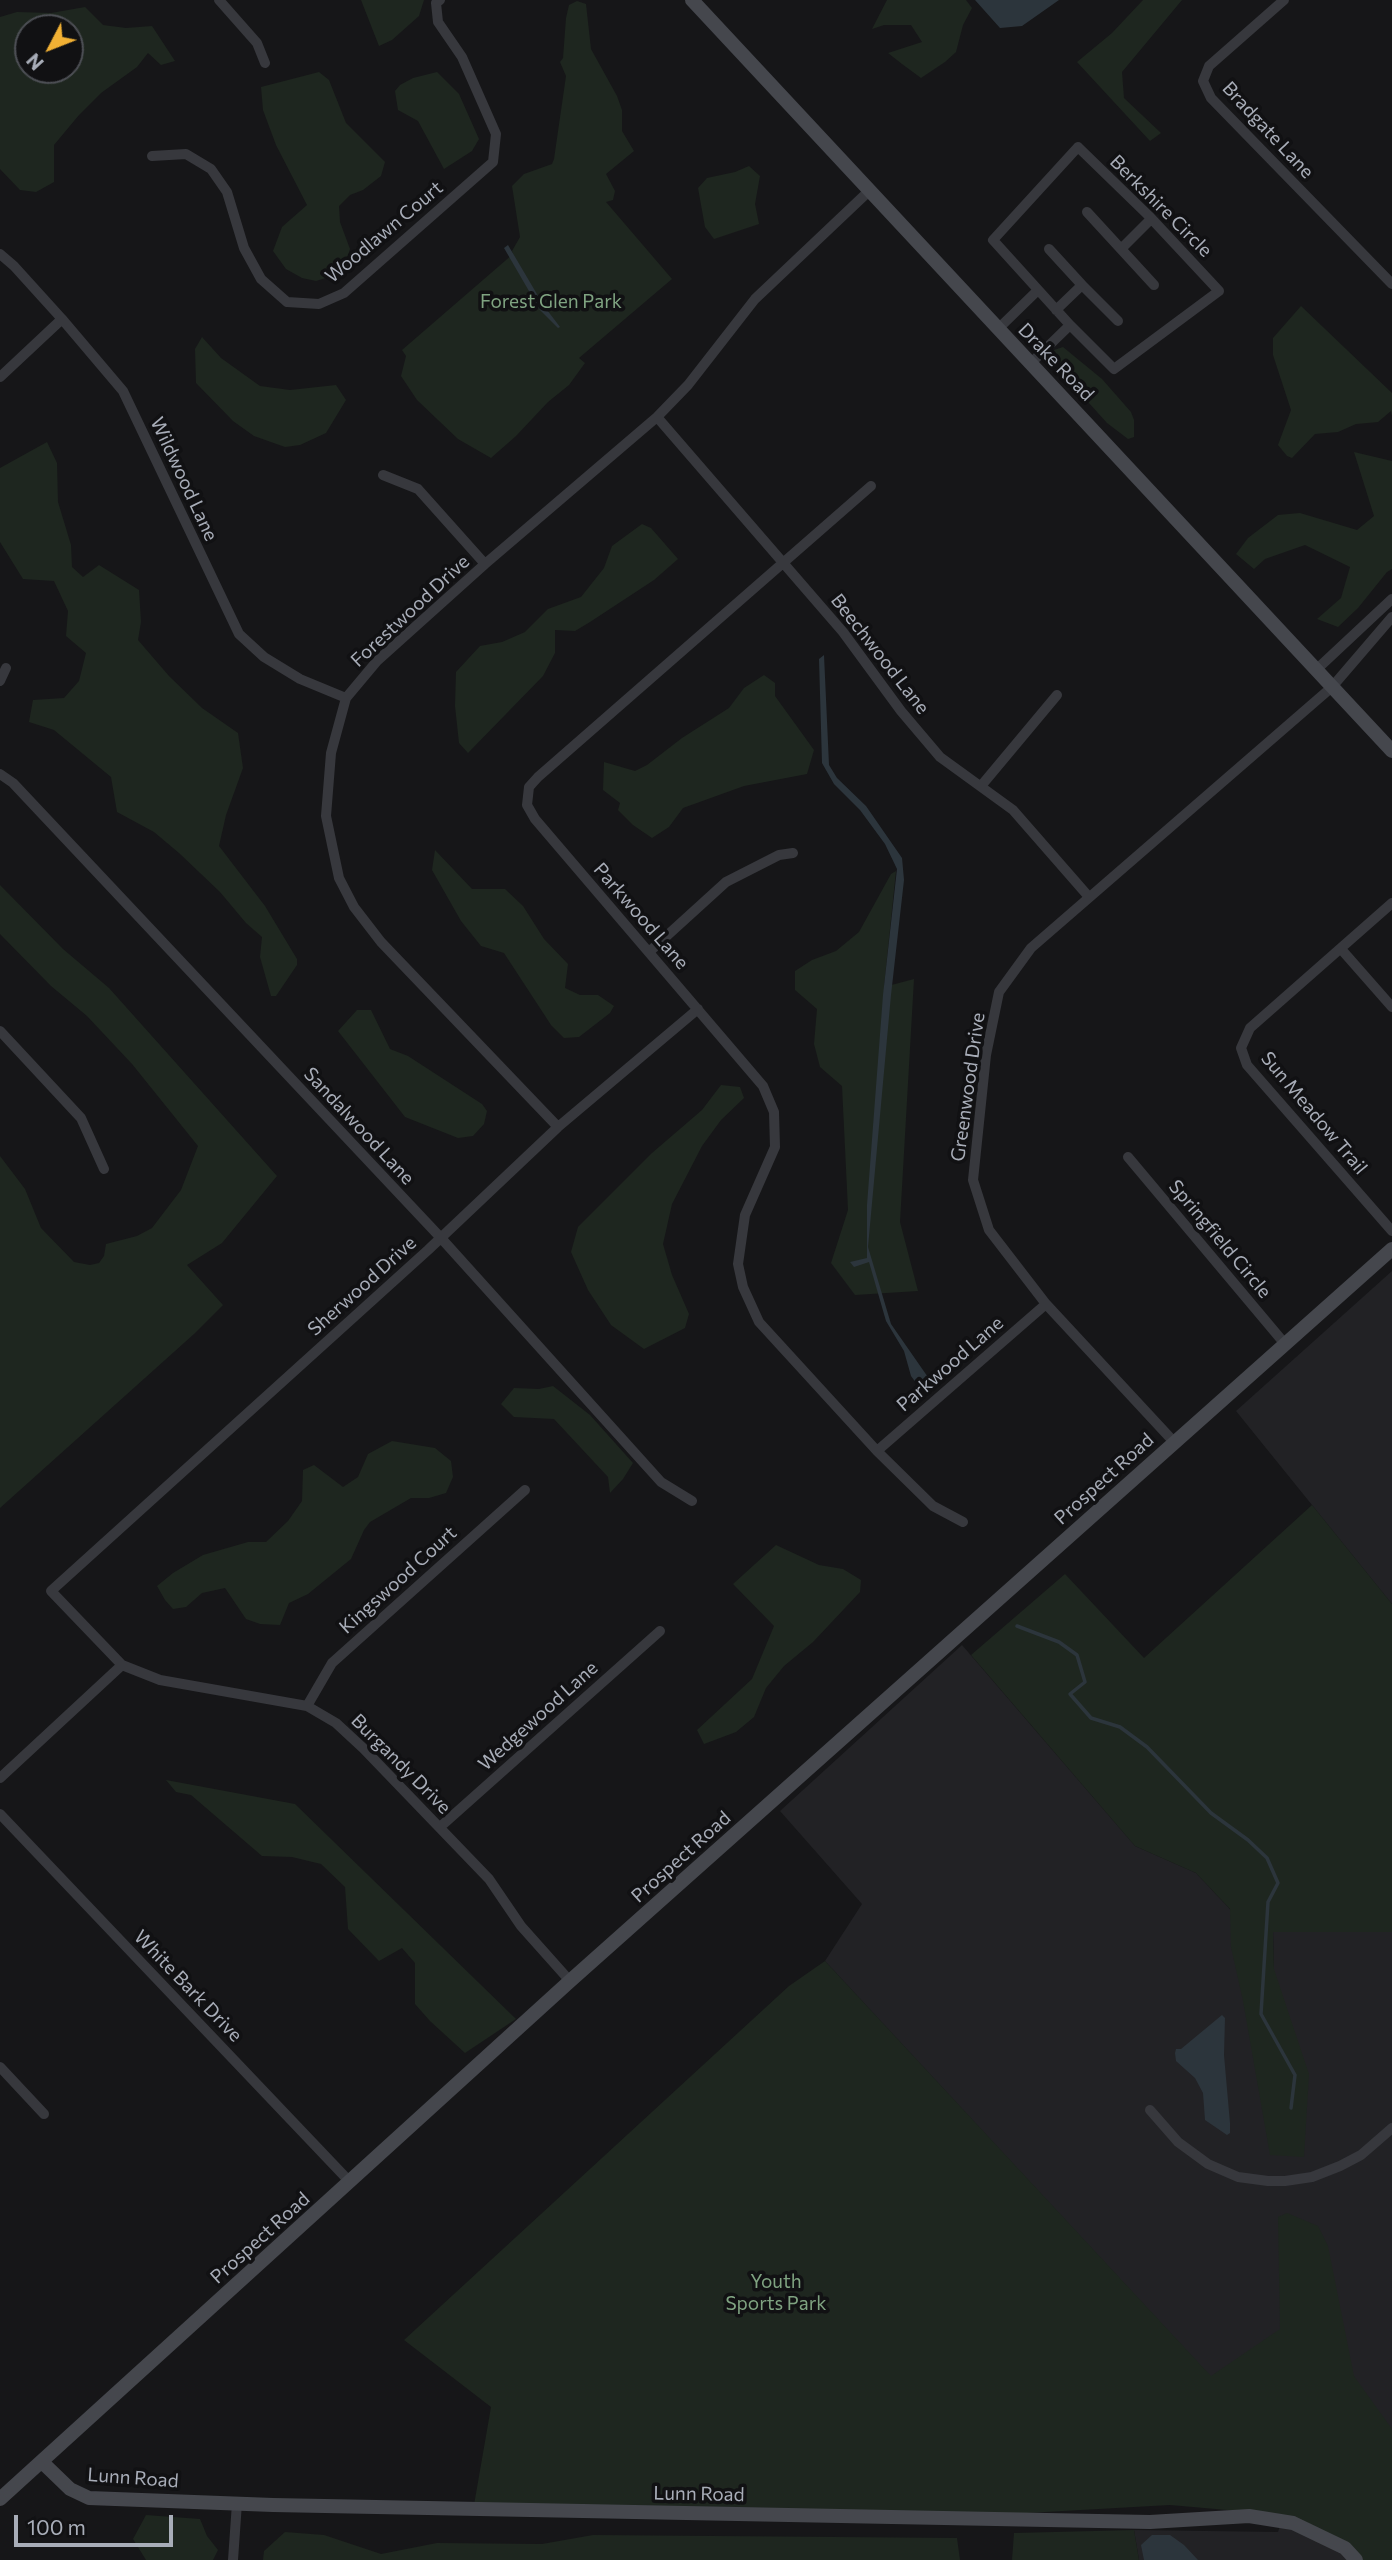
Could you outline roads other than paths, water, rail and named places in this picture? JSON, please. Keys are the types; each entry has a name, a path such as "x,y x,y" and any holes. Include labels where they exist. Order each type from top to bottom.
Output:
{"street":[{"path":"219,0 257,43 265,63"},
{"name":"Woodlawn Court","path":"152,156 186,154 211,169 227,192 244,248 261,279 288,302 319,304 344,293 494,162 496,134 462,57 438,22 436,4 440,0"},
{"name":"Drake Road","path":"692,0 1392,751"},
{"name":"Bradgate Lane","path":"1284,0 1209,66 1203,81 1211,98 1392,284"},
{"name":"Berkshire Circle","path":"1038,290 993,240 1077,147 1152,219 1219,291 1114,369 1070,325"},
{"name":"Forestwood Drive","path":"558,1127 381,942 354,907 339,878 326,816 331,753 346,698 377,661 485,564 657,417 688,385 755,299 869,191"},
{"path":"1087,212 1154,285"},
{"path":"1121,249 1152,219"},
{"path":"1049,249 1118,321"},
{"name":"Wildwood Lane","path":"0,254 62,319 123,391 239,634 264,657 300,679 346,698"},
{"path":"1056,310 1082,285"},
{"path":"998,329 1038,290 1070,325 1032,362"},
{"path":"0,377 62,319"},
{"name":"Beechwood Lane","path":"657,417 843,632 901,712 940,757 1013,810 1089,897"},
{"path":"383,475 418,489 485,564"},
{"name":"Parkwood Lane","path":"870,486 538,776 529,788 527,805 535,819 763,1086 774,1112 775,1147 745,1215 738,1264 743,1287 759,1322 877,1451 933,1506 963,1522"},
{"path":"1316,670 1392,598"},
{"name":"Greenwood Drive","path":"1174,1443 1046,1304 989,1230 973,1180 986,1055 999,992 1031,948 1332,687 1392,617"},
{"path":"0,681 5,668"},
{"path":"981,786 1057,695"},
{"name":"Sandalwood Lane","path":"0,774 13,783 441,1238 661,1482 692,1501"},
{"path":"649,952 726,883 779,855 793,853"},
{"name":"Sun Meadow Trail","path":"1392,903 1250,1028 1241,1048 1247,1065 1392,1231"},
{"path":"1341,949 1392,1007"},
{"name":"Sherwood Drive","path":"51,1591 441,1238 558,1127 698,1009"},
{"path":"0,1031 81,1118 104,1169"},
{"name":"Springfield Circle","path":"1128,1157 1285,1344"},
{"name":"Prospect Road","path":"0,2500 570,1981 1392,1249"},
{"name":"Parkwood Lane","path":"877,1451 1046,1304"},
{"name":"Kingswood Court","path":"307,1706 332,1662 524,1490"},
{"name":"Burgandy Drive","path":"51,1591 122,1665 160,1680 307,1706 336,1723 489,1879 521,1926 570,1981"},
{"name":"Wedgewood Lane","path":"440,1827 660,1631"},
{"path":"0,1778 122,1665"},
{"name":"White Bark Drive","path":"0,1814 351,2182"},
{"path":"0,2067 44,2114"},
{"path":"1150,2110 1178,2142 1208,2165 1238,2177 1268,2181 1312,2177 1340,2166 1361,2155 1392,2128"},
{"name":"Lunn Road","path":"42,2462 70,2489 89,2498 1136,2522 1249,2516 1293,2523 1345,2548 1356,2560"},
{"path":"233,2560 236,2503"}],"waterway":[{"path":"1017,1626 1059,1642 1077,1655 1085,1682 1070,1694 1091,1718 1120,1727 1147,1747 1211,1813 1248,1840 1267,1858 1278,1883 1268,1902 1261,2014 1295,2075 1291,2108"}],"park label":[{"name":"Forest Glen Park","path":"551,302"},
{"name":"Youth Sports Park","path":"776,2293"}]}
